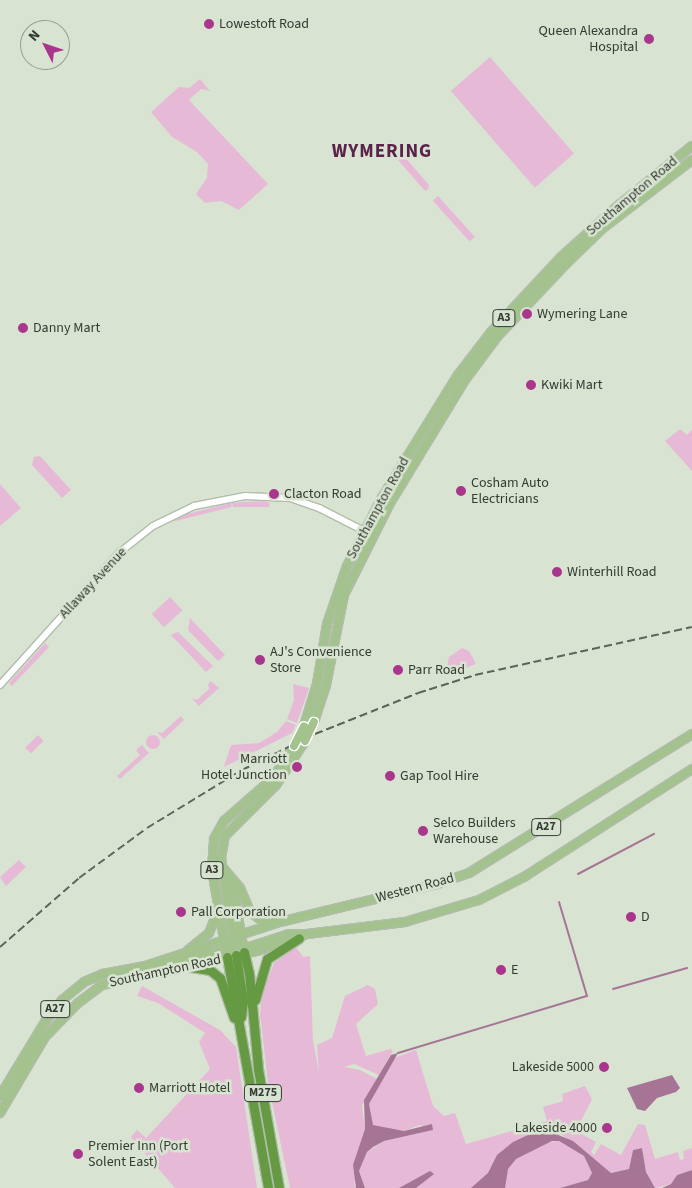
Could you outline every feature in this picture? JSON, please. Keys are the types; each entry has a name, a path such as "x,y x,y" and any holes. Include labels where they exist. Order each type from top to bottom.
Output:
{"highway":[{"name":"M275","path":"252,1010 264,964 274,952 303,936"},
{"name":"M275","path":"237,949 252,1010 258,1069 280,1188"},
{"name":"M275","path":"237,949 243,1001 239,1025"},
{"name":"M275","path":"191,967 210,970 220,978 239,1025 267,1186"}],"main road":[{"name":"Southampton Road","path":"225,942 212,869 216,833 224,821 272,779 294,746 304,726 317,684 336,592 364,530 423,429 491,332 560,257 620,204 692,146"},
{"name":"Southampton Road","path":"224,869 222,852 224,836 276,785 305,741 314,722 326,685 344,595 431,431 497,337 540,290 602,230 692,160"},
{"name":"Western Road","path":"237,949 243,937 280,922 437,884 469,873 692,734"},
{"name":"Western Road","path":"237,949 303,936 404,922 480,900 524,878 692,769"},
{"path":"224,869 240,888 244,904 252,914 280,922"},
{"name":"A3","path":"224,869 237,949"},
{"name":"A3","path":"232,880 243,937"},
{"path":"177,955 206,937 219,908"},
{"name":"Southampton Road","path":"0,1096 41,1028 70,993 103,974 145,966 225,942 237,949"},
{"name":"Southampton Road","path":"0,1112 45,1037 91,991 118,980 191,967 237,949"},
{"path":"145,966 164,965 237,949"}],"street":[{"name":"Allaway Avenue","path":"0,685 119,553 153,526 180,512 222,499 245,496 290,498 319,508 374,536"}],"shaded area":[{"path":"490,57 574,154 535,188 451,91"},
{"path":"200,79 210,91 201,89 189,100 268,184 239,210 221,201 205,203 196,194 207,178 208,164 197,152 172,137 151,112 179,87 189,88"},
{"path":"390,140 429,185 428,189 425,191 385,145"},
{"path":"438,196 475,237 470,242 433,201"},
{"path":"680,429 687,435 692,430 692,471 665,441"},
{"path":"40,456 71,490 62,498 32,465 34,457"},
{"path":"0,484 21,508 0,526"},
{"path":"265,501 270,503 269,507 233,507 232,503"},
{"path":"231,503 232,507 175,521 174,517"},
{"path":"170,597 182,610 164,627 152,614"},
{"path":"190,618 225,655 218,661 188,630"},
{"path":"178,632 213,666 206,672 171,635"},
{"path":"45,643 49,647 12,686 9,683"},
{"path":"462,648 469,651 476,664 445,675 449,657"},
{"path":"211,681 219,688 199,706 192,698 197,700 209,689 208,684"},
{"path":"293,684 309,688 297,723 287,719 294,700"},
{"path":"181,716 184,720 164,739 157,732 162,733"},
{"path":"286,721 296,725 292,733 224,767 231,745 259,743 277,732"},
{"path":"38,735 44,741 31,753 25,748"},
{"path":"150,735 156,735 160,742 156,749 150,749 146,745 146,739"},
{"path":"142,745 149,753 120,779 117,776 140,755 136,750"},
{"path":"19,860 26,867 6,886 0,877"},
{"path":"296,947 303,957 310,956 313,1041 319,1072 317,1045 332,1038 345,996 368,985 375,989 378,1004 356,1024 366,1056 390,1049 393,1051 379,1075 354,1064 344,1067 360,1070 377,1079 362,1106 365,1129 354,1185 356,1188 290,1188 268,1083 260,1014 262,994 274,963"},
{"path":"142,986 220,1030 236,1047 257,1188 175,1188 131,1137 137,1130 146,1138 210,1069 199,1042 205,1033 158,1003 137,996"},
{"path":"416,1050 433,1106 444,1116 455,1113 466,1144 547,1121 543,1107 563,1101 562,1094 585,1086 592,1099 576,1131 596,1142 591,1152 594,1155 601,1144 621,1155 638,1124 645,1125 655,1159 678,1152 680,1160 684,1159 683,1151 692,1148 692,1170 677,1175 671,1184 655,1188 646,1172 642,1148 633,1150 629,1169 611,1173 561,1134 542,1143 559,1141 584,1156 592,1173 588,1180 560,1188 365,1188 359,1171 367,1152 384,1141 433,1130 420,1125 404,1131 377,1127 373,1125 369,1110 369,1104 394,1058"},
{"path":"398,1053 369,1104 373,1125 404,1131 432,1124 433,1130 384,1141 373,1147 367,1152 359,1171 365,1188 356,1188 353,1165 365,1129 364,1100 391,1055"},
{"path":"672,1075 680,1088 676,1092 657,1098 645,1111 637,1109 627,1088"},
{"path":"551,1132 573,1141 611,1173 629,1169 633,1150 642,1148 646,1172 655,1188 560,1188 588,1180 592,1173 584,1156 559,1141 552,1141 516,1159 508,1169 505,1188 471,1188 488,1173 497,1155 513,1142 528,1135"},
{"path":"692,1170 692,1188 662,1188 671,1184 677,1175"},
{"path":"430,1171 434,1174 416,1188 399,1188"}],"waterway":[{"path":"578,874 654,834"},
{"path":"398,1053 587,996 559,902"},
{"path":"613,989 687,968"}],"railway":[{"path":"0,947 79,878 147,828 242,770 315,734 418,693 475,675 692,627"}],"place":[{"name":"Lowestoft Road","path":"209,24"},
{"name":"Queen Alexandra Hospital","path":"649,39"},
{"name":"Wymering Lane","path":"527,314"},
{"name":"Danny Mart","path":"23,328"},
{"name":"Kwiki Mart","path":"531,385"},
{"name":"Cosham Auto Electricians","path":"461,491"},
{"name":"Clacton Road","path":"274,494"},
{"name":"Winterhill Road","path":"557,572"},
{"name":"AJ's Convenience Store","path":"260,660"},
{"name":"Parr Road","path":"398,670"},
{"name":"Marriott Hotel Junction","path":"297,767"},
{"name":"Gap Tool Hire","path":"390,776"},
{"name":"Selco Builders Warehouse","path":"423,831"},
{"name":"Pall Corporation","path":"181,912"},
{"name":"D","path":"631,917"},
{"name":"E","path":"501,970"},
{"name":"Lakeside 5000","path":"604,1067"},
{"name":"Marriott Hotel","path":"139,1088"},
{"name":"Lakeside 4000","path":"607,1128"},
{"name":"Premier Inn (Port Solent East)","path":"78,1154"}],"district":[{"name":"WYMERING","path":"382,152"}]}
